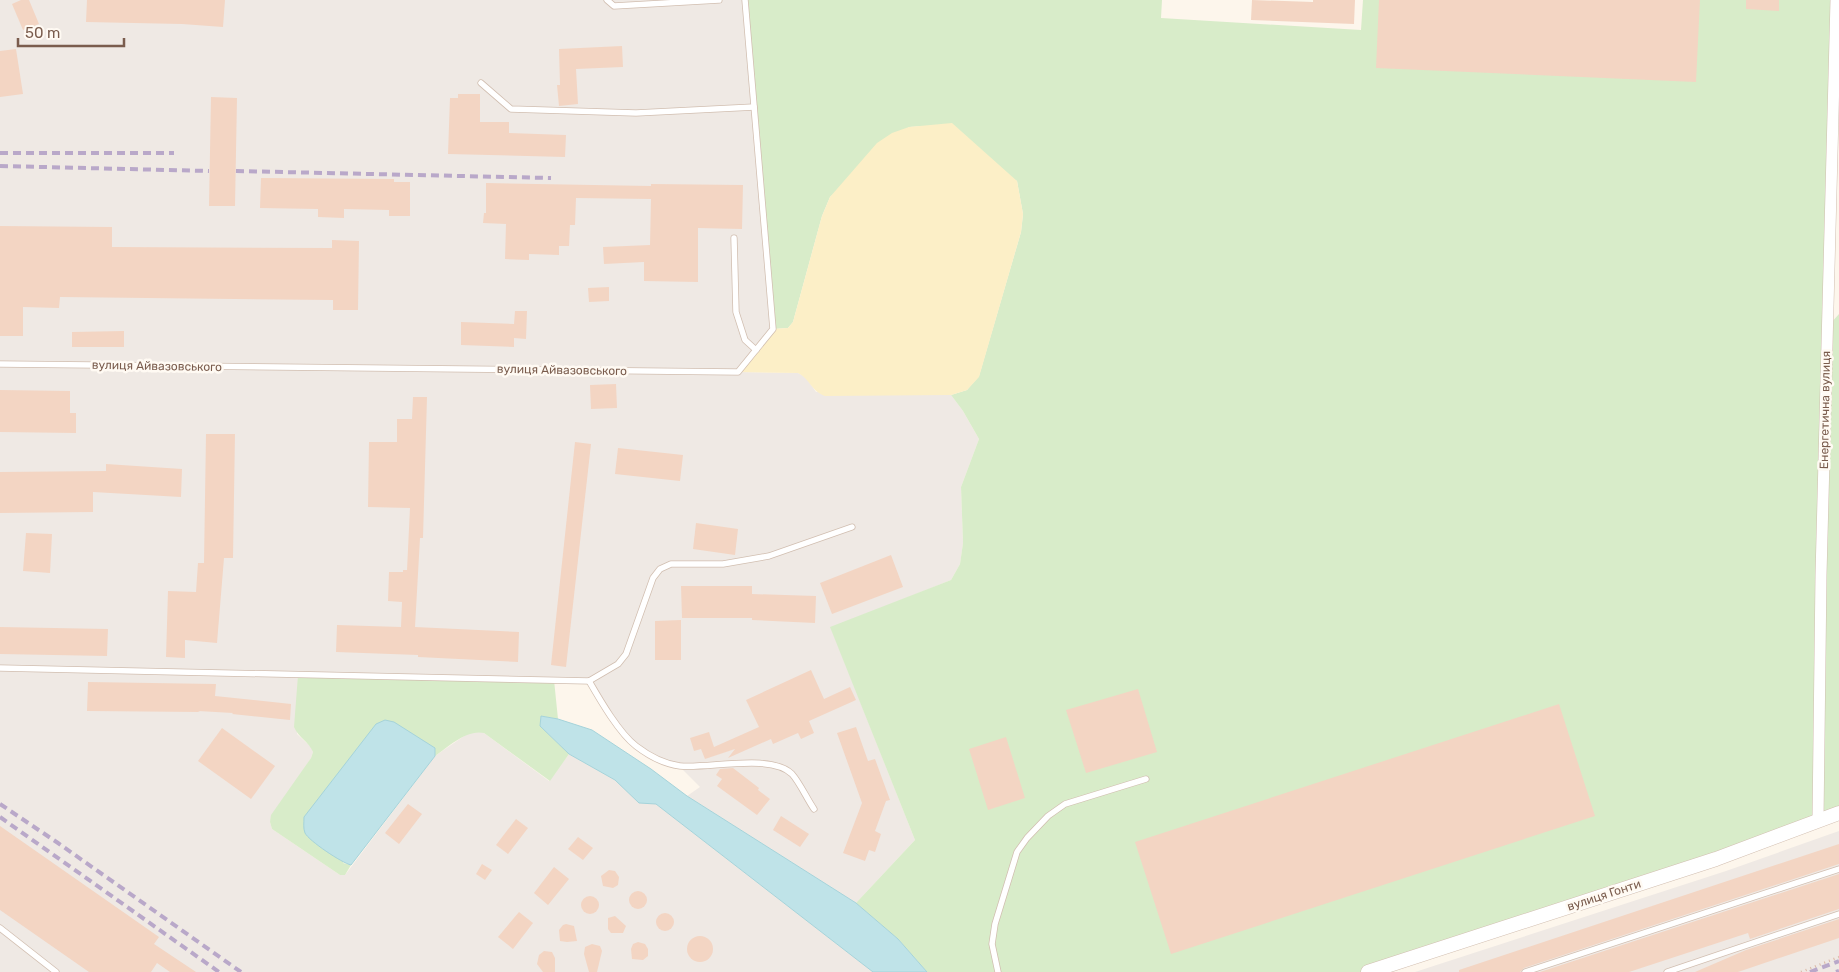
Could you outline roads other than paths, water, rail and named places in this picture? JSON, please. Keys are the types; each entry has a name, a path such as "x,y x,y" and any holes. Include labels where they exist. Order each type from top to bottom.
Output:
{"street":[{"name":"Енергетична вулиця","path":"1818,820 1821,575 1836,178 1836,0"},
{"name":"вулиця Гонти","path":"1368,972 1716,859 1839,813"}],"lane":[{"path":"608,0 614,6 719,0"},
{"name":"вулиця Айвазовського","path":"0,364 738,372 773,329 745,0"},
{"path":"481,83 511,109 636,113 754,107"},
{"path":"734,238 736,312 745,340 756,350"},
{"path":"0,668 589,681 618,664 626,654 653,578 660,569 671,564 723,564 769,556 852,527"},
{"path":"589,681 598,698 624,734 634,745 652,757 678,766 696,767 762,762 777,765 791,774 814,810"},
{"path":"998,972 992,944 995,924 1017,852 1027,838 1048,816 1065,804 1146,780"},
{"path":"1525,972 1839,869"},
{"path":"1667,972 1839,914"},
{"path":"0,928 56,972"}],"water":[{"path":"541,716 558,719 592,730 651,769 687,796 856,903 898,939 927,972 873,972 656,804 639,803 615,780 569,754 540,726"},
{"path":"385,720 394,722 435,748 435,756 351,865 326,851 308,837 304,829 304,817 376,724"}],"railway":[{"path":"0,153 174,153"},
{"path":"0,166 209,171"},
{"path":"236,171 551,178"},
{"path":"0,804 241,972"},
{"path":"0,817 219,972"},
{"path":"1810,972 1839,961"}]}
